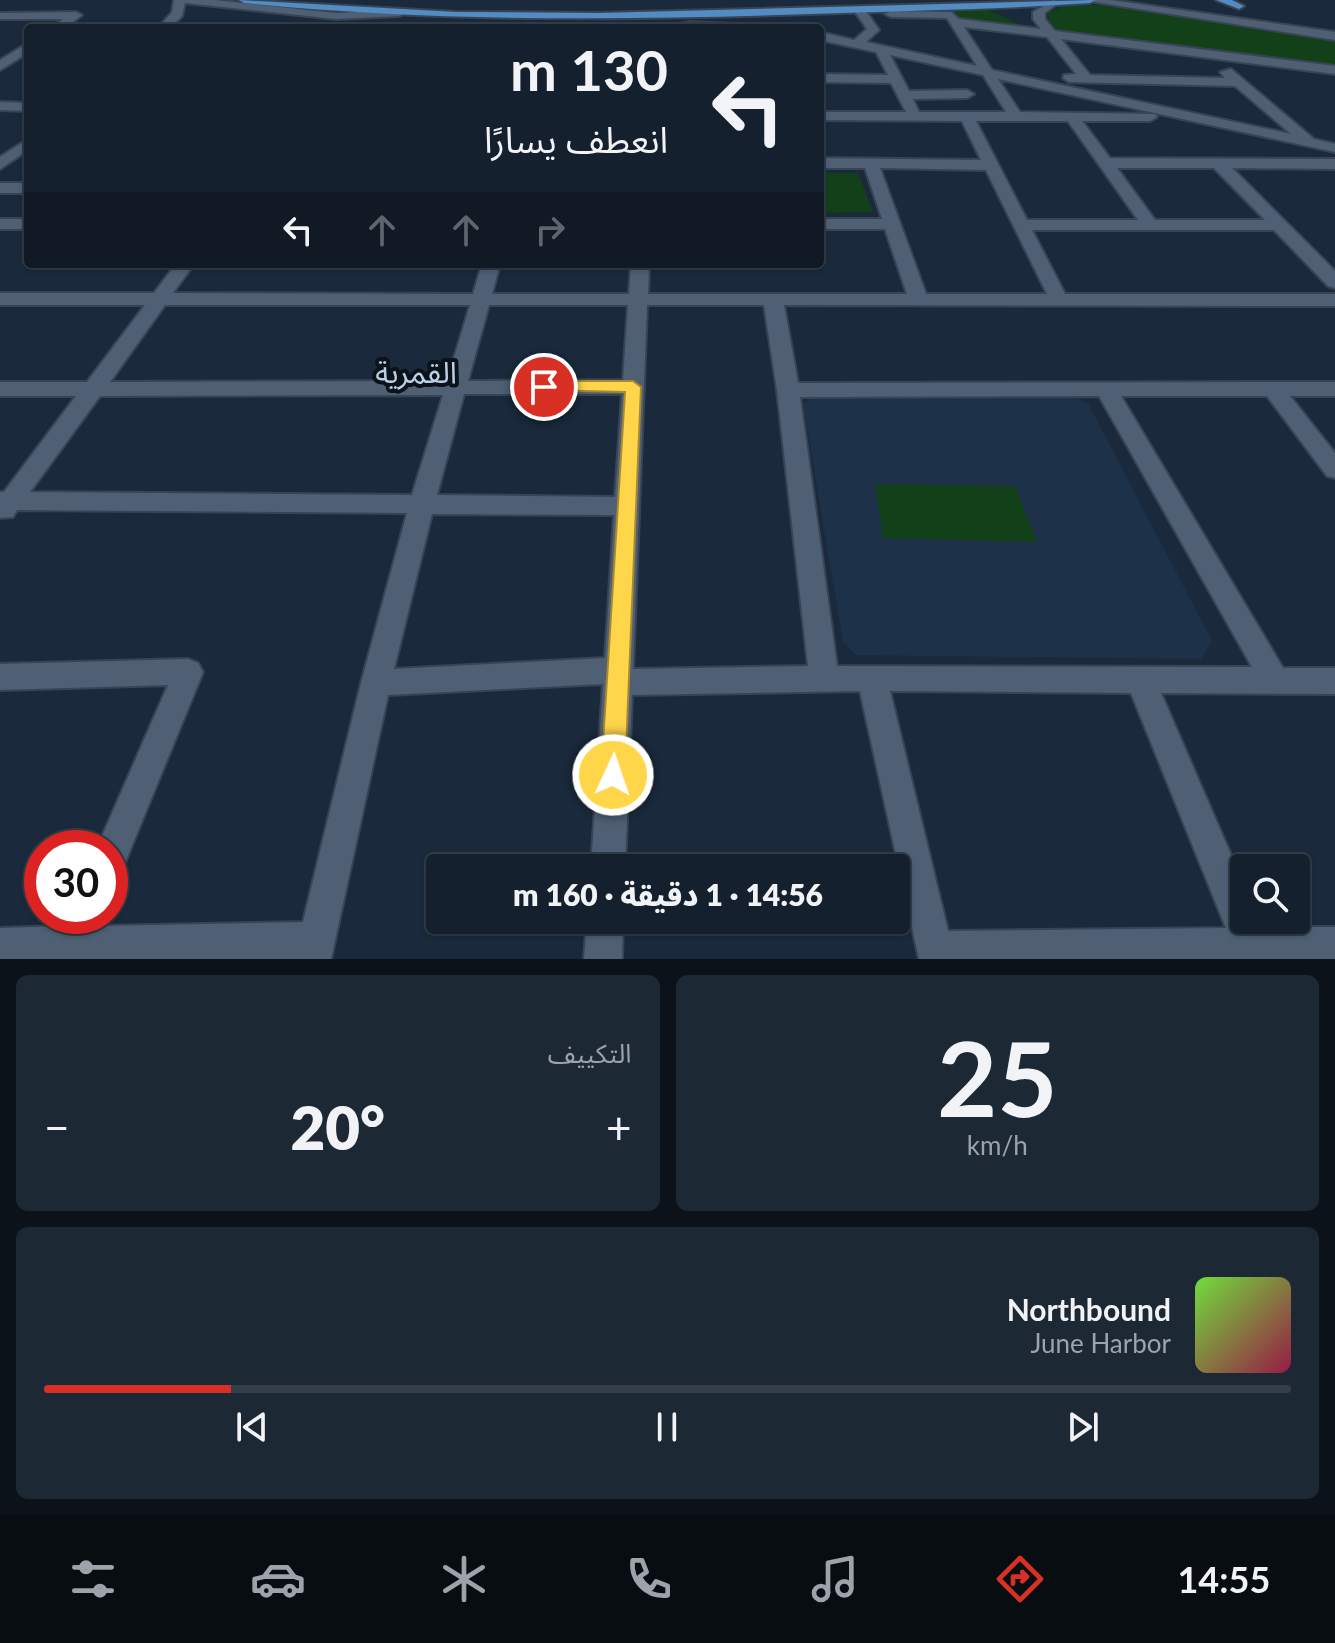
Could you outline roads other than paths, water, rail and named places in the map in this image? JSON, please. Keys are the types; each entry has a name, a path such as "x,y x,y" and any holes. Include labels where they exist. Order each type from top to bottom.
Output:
{"main road":[{"path":"244,0 399,13 650,16 1088,0"},
{"path":"296,0 478,13"},
{"path":"1221,0 1248,9"}],"street":[{"path":"44,15 71,0"},
{"path":"168,24 175,18 182,0 336,16 399,13"},
{"path":"1088,0 1329,35"},
{"path":"1213,0 1335,24"},
{"path":"1189,1 1329,35"},
{"path":"1053,3 1039,12 1039,19 1086,78"},
{"path":"983,5 1050,33"},
{"path":"175,18 231,7"},
{"path":"851,41 873,30 853,9"},
{"path":"891,14 951,15 1016,117"},
{"path":"0,16 76,15 63,24"},
{"path":"0,29 22,16"},
{"path":"955,22 1331,72"},
{"path":"824,37 1335,148"},
{"path":"880,47 915,117"},
{"path":"0,52 24,50"},
{"path":"0,66 24,51"},
{"path":"1202,53 1335,165"},
{"path":"1017,77 1238,82"},
{"path":"824,78 896,79"},
{"path":"904,95 967,94"},
{"path":"0,106 24,107"},
{"path":"824,116 1197,117"},
{"path":"967,117 1059,300"},
{"path":"1073,118 1150,225"},
{"path":"0,164 24,146"},
{"path":"824,163 992,165"},
{"path":"1105,163 1335,165"},
{"path":"871,164 918,299"},
{"path":"1219,164 1279,225 1334,296"},
{"path":"0,188 24,188"},
{"path":"0,224 24,224"},
{"path":"824,224 892,224"},
{"path":"1022,225 1279,225"},
{"path":"4,506 182,268"},
{"path":"90,934 132,951 314,949 376,683 422,504 490,268"},
{"path":"609,854 640,268"},
{"path":"0,299 1059,300 1334,296"},
{"path":"773,299 788,390 824,680"},
{"path":"0,389 633,387"},
{"path":"1106,389 1275,681"},
{"path":"1273,389 1335,470"},
{"path":"788,390 1335,389"},
{"path":"4,506 627,506"},
{"path":"0,677 188,672 122,830"},
{"path":"376,683 618,676 824,680 1335,681"},
{"path":"872,678 934,950 1335,945"},
{"path":"1141,682 1252,946"},
{"path":"0,946 60,934"},
{"path":"603,959 604,934"}],"district":[{"name":"القمرية","path":"416,371"}]}
